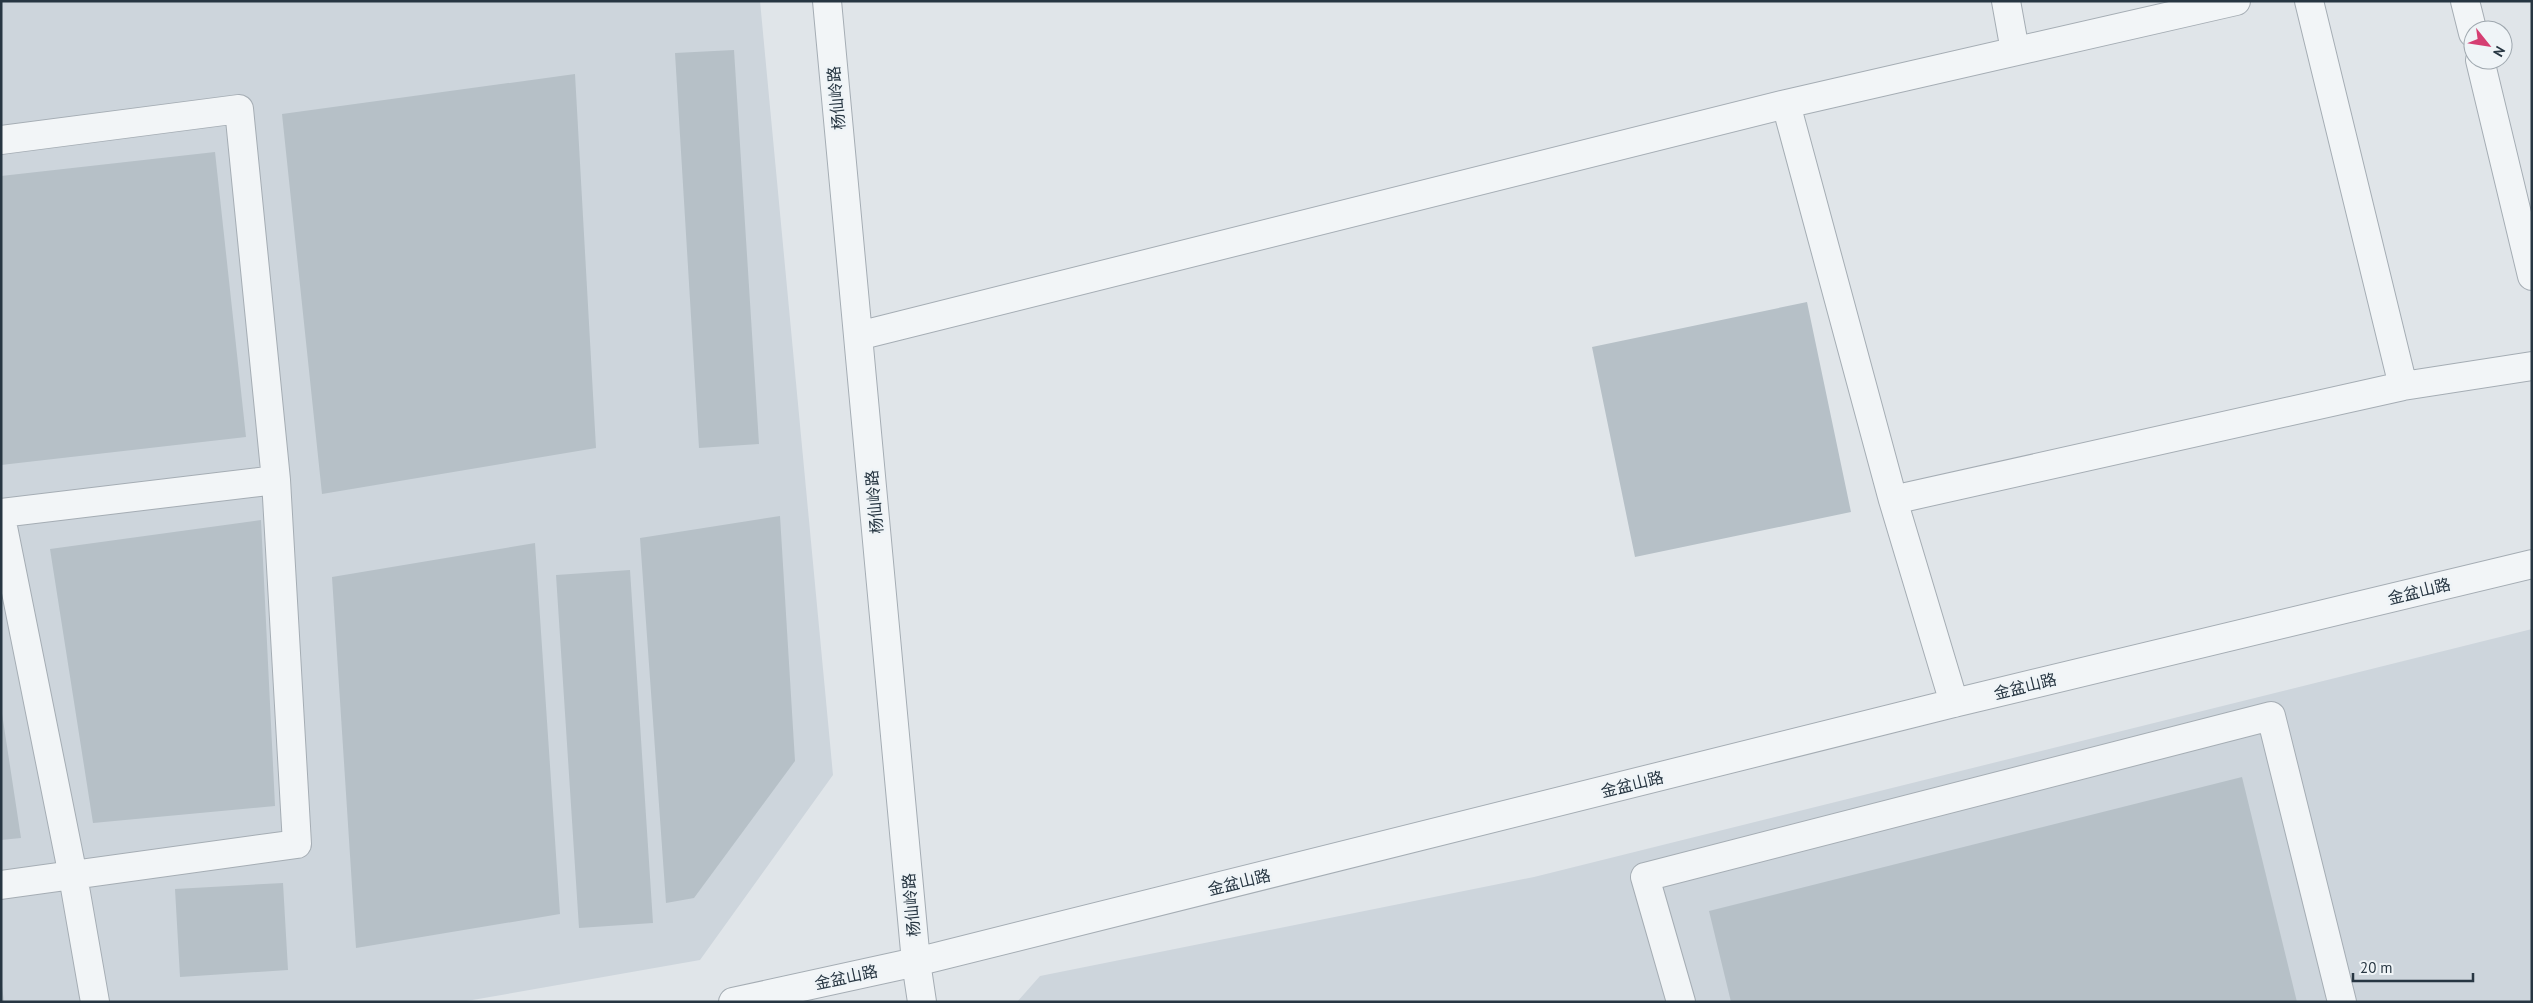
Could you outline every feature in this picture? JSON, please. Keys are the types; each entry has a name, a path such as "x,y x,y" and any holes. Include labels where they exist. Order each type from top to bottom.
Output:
{"street":[{"name":"杨仙岭路","path":"827,1 916,962 922,1002"},
{"path":"2006,1 2016,52"},
{"path":"858,336 1786,104 2016,52 2148,11 2236,1"},
{"path":"2309,1 2403,386"},
{"path":"2465,1 2470,20"},
{"path":"2482,70 2532,276"},
{"path":"1786,104 1893,500 1954,703"},
{"path":"1,140 239,109 276,480 297,844 1,885"},
{"path":"1893,500 2403,386 2532,366"},
{"path":"95,1002 73,876 1,515 276,480"},
{"name":"金盆山路","path":"733,1002 916,962 1954,703 2532,564"},
{"path":"1681,1002 1645,877 2271,716 2342,1002"}],"shaded area":[{"path":"1,1 760,1 833,775 700,960 461,1002 1,1002"},
{"path":"2532,629 2532,1002 1017,1002 1040,976 1534,877"}],"building":[{"path":"734,50 759,444 699,448 675,53"},
{"path":"575,74 596,448 322,494 282,114"},
{"path":"215,152 246,437 1,465 1,176"},
{"path":"1807,302 1851,512 1635,557 1592,347"},
{"path":"780,516 795,761 694,898 666,903 640,538"},
{"path":"261,520 275,806 93,823 50,549"},
{"path":"535,543 560,914 356,948 332,577"},
{"path":"630,570 653,923 579,928 556,575"},
{"path":"1,707 21,838 1,840"},
{"path":"2242,777 2297,1002 1731,1002 1709,911"},
{"path":"283,883 288,970 180,977 175,889"},
{"path":"2,986 4,1002 1,1002"}]}
